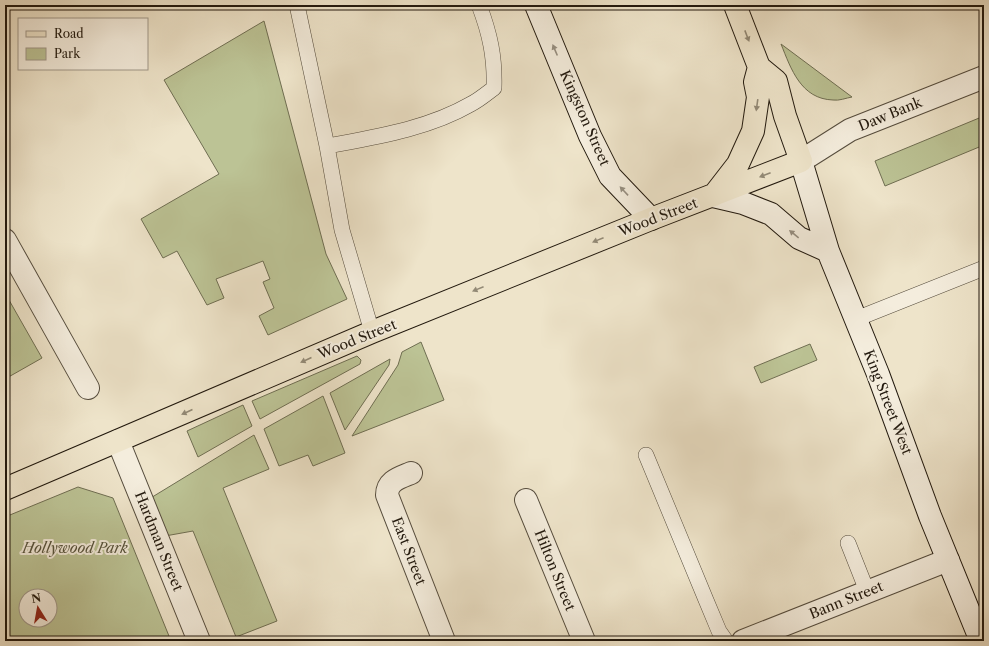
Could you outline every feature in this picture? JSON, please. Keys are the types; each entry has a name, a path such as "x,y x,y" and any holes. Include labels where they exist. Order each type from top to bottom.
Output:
{"main road":[{"name":"King Street West","path":"735,5 759,67 776,81 785,116 801,160"},
{"path":"713,196 738,164 753,131 758,97 755,82 759,67"},
{"path":"713,196 801,160"},
{"name":"Wood Street","path":"5,489 372,332 651,219 713,196"}],"street":[{"name":"Kingston Street","path":"536,5 590,136 610,176 651,219"},
{"name":"Daw Bank","path":"801,160 850,130 984,76"},
{"name":"King Street West","path":"801,160 828,251 856,319 948,560 981,641"},
{"path":"713,196 743,203 771,214 799,238 828,251"},
{"path":"5,240 88,388"},
{"name":"Hardman Street","path":"118,441 199,641"},
{"name":"East Street","path":"411,473 394,480 387,489 387,495 444,641"},
{"name":"Hilton Street","path":"526,500 584,641"},
{"name":"Bann Street","path":"743,641 948,560"}],"lane":[{"path":"297,5 327,146 342,230 372,332"},
{"path":"327,146 384,135 435,120 472,104 494,88 495,64 488,29 479,5"},
{"path":"856,319 984,268"},
{"path":"646,455 708,606 719,631 726,641"},
{"path":"848,543 867,591"}],"green space":[{"path":"264,21 326,254 347,299 268,335 259,316 274,308 263,282 270,279 263,261 216,279 224,298 207,305 177,251 163,258 141,219 219,174 164,80"},
{"path":"781,44 852,97 835,100 822,98 813,94 805,88 793,72"},
{"path":"984,116 984,145 885,186 875,161"},
{"path":"5,293 42,358 5,379"},
{"path":"421,342 444,400 352,436 398,365 402,352"},
{"path":"810,344 817,360 761,383 754,367"},
{"path":"357,356 361,360 360,364 260,419 252,401"},
{"path":"390,359 389,365 345,430 330,393"},
{"path":"323,396 345,453 313,466 308,455 279,466 264,429"},
{"path":"243,405 252,426 198,457 187,431"},
{"path":"254,435 269,469 223,488 277,621 236,637 193,531 165,536 149,499"},
{"name":"Hollywood Park","path":"78,487 113,498 171,641 5,641 5,517"}]}
